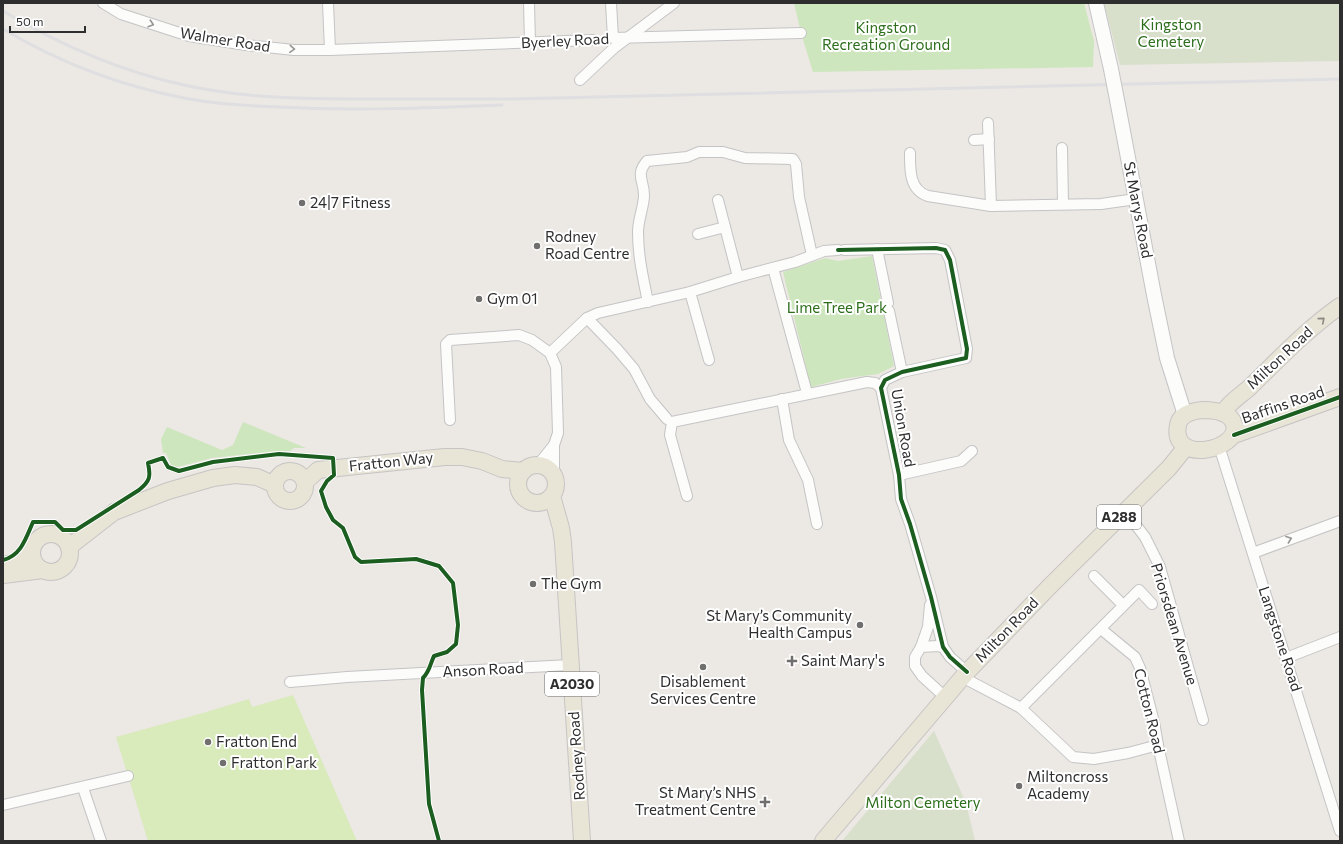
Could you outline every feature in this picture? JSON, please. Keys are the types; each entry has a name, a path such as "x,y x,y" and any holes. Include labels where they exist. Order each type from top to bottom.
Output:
{"main road":[{"name":"Milton Road","path":"1223,413 1226,407 1286,352 1340,306"},
{"name":"Baffins Road","path":"1234,435 1340,397"},
{"path":"1202,410 1223,413 1231,418 1234,425 1234,435 1228,441 1219,446 1195,450 1186,447 1179,438 1177,431 1178,423 1185,415 1194,411 1202,410"},
{"name":"Milton Road","path":"823,841 964,675 1045,591 1169,468 1186,447"},
{"name":"Fratton Way","path":"69,547 114,512 168,491 213,478 235,475 257,477 275,485 278,495 291,501 302,496 306,488 305,482 318,470 445,457 462,457 482,461 502,469 530,468"},
{"name":"Fratton Way","path":"482,461 520,492"},
{"path":"552,496 542,502 537,503 526,500 520,492 518,481 530,468 547,469 554,477"},
{"path":"275,485 278,476 292,470 300,474 305,482"},
{"name":"A2030","path":"552,496 555,487 554,477"},
{"name":"Rodney Road","path":"552,496 561,528 582,841"},
{"path":"537,503 561,528"},
{"path":"3,565 16,562 32,550 36,541 40,537 50,534 63,539 69,547 70,554 68,560 65,566 60,570 54,572 42,570 3,575"},
{"path":"32,550 34,562 42,570"}],"street":[{"name":"Walmer Road","path":"103,3 121,14 189,36 246,45 294,50 330,50"},
{"path":"328,3 330,50"},
{"path":"529,3 530,43"},
{"name":"Byerley Road","path":"611,3 613,38 801,33"},
{"path":"580,80 627,38 674,3"},
{"name":"St Marys Road","path":"1096,3 1111,69 1154,295 1166,350 1185,415"},
{"name":"Byerley Road","path":"330,50 593,40"},
{"path":"988,123 991,206"},
{"path":"974,140 989,139"},
{"path":"1062,148 1063,204"},
{"path":"648,302 639,256 638,230 644,195 641,180 641,169 648,161 687,157 699,152 723,152 745,158 793,159 796,164 799,198 812,255"},
{"path":"910,153 910,175 914,186 922,195 991,206 1101,204 1136,199"},
{"path":"718,200 738,277"},
{"path":"698,234 725,227"},
{"name":"Union Road","path":"550,353 587,318 598,313 690,292 804,259 824,251 936,248 945,250 950,260 967,349 966,358 902,372 884,380 881,388 899,475 902,499 931,597 943,647 964,675"},
{"path":"877,249 902,372"},
{"path":"773,268 807,393"},
{"path":"690,292 709,360"},
{"path":"587,318 634,369 650,399 669,421 670,435 687,496"},
{"path":"450,420 446,344 450,340 520,336 532,340 550,353 556,367 558,433 554,446 554,477"},
{"name":"Union Road","path":"669,421 867,382 875,383 881,388"},
{"path":"782,399 789,440 808,480 817,524"},
{"path":"530,468 554,446"},
{"name":"Langstone Road","path":"1219,446 1340,832"},
{"path":"899,475 961,461 972,451"},
{"name":"Priorsdean Avenue","path":"1125,511 1145,537 1160,567 1203,720"},
{"path":"1252,553 1340,521"},
{"path":"1094,576 1123,605"},
{"path":"1021,708 1139,590 1152,604"},
{"name":"Union Road","path":"931,597 928,627 921,647 915,657 915,666 922,676 945,697"},
{"name":"Cotton Road","path":"1101,629 1135,658 1140,668 1154,722 1179,841"},
{"path":"1286,658 1340,638"},
{"path":"921,647 943,647"},
{"name":"Anson Road","path":"290,682 347,677 570,665"},
{"path":"964,675 1021,708 1073,757 1094,759 1128,753 1158,745"},
{"path":"3,805 83,788 128,776"},
{"path":"83,788 101,841"}],"green space":[{"name":"Kingston Recreation Ground","path":"794,3 1084,3 1094,41 1093,67 813,72 801,33"},
{"name":"Kingston Cemetery","path":"1104,3 1340,3 1340,61 1120,65"},
{"name":"Lime Tree Park","path":"872,256 894,366 878,374 841,379 811,387 783,272 825,258 838,261"},
{"path":"243,422 306,448 294,448 290,451 212,458 178,467 171,465 166,453 163,453 161,439 167,427 222,450 233,445"},
{"name":"Fratton Park","path":"293,695 357,841 148,841 116,737 249,699 252,707"},
{"name":"Milton Cemetery","path":"934,731 966,803 975,841 842,841"}],"railway":[{"path":"3,11 68,46 90,56 136,72 204,89 245,95 287,98 513,99 1340,79"},
{"path":"3,29 47,53 117,81 165,94 200,101 256,106 335,109 502,105"}],"cycle path":[{"path":"838,250 936,248 945,250 950,260 967,349 966,358 902,372 885,380 881,388 899,475 901,499 910,524 931,597 943,647 950,657 967,672"},
{"path":"1234,435 1340,397"},
{"path":"3,560 14,555 19,550 33,522 55,522 63,530 76,530 139,490 149,478 148,463 163,458 168,467 179,471 213,462 279,454 333,458 334,475 327,481 321,491 326,507 333,520 343,528 355,557 361,562 416,559 439,566 453,583 458,625 456,644 447,652 434,656 429,670 423,678 422,690 429,804 439,841"}],"place":[{"name":"24|7 Fitness","path":"302,203"},
{"name":"Rodney Road Centre","path":"537,246"},
{"name":"Gym 01","path":"479,299"},
{"name":"The Gym","path":"533,584"},
{"name":"St Mary’s Community Health Campus","path":"860,625"},
{"name":"Saint Mary's","path":"792,661"},
{"name":"Disablement Services Centre","path":"703,667"},
{"name":"Fratton End","path":"208,742"},
{"name":"Fratton Park","path":"223,763"},
{"name":"Miltoncross Academy","path":"1019,786"},
{"name":"St Mary’s NHS Treatment Centre","path":"765,802"}]}
